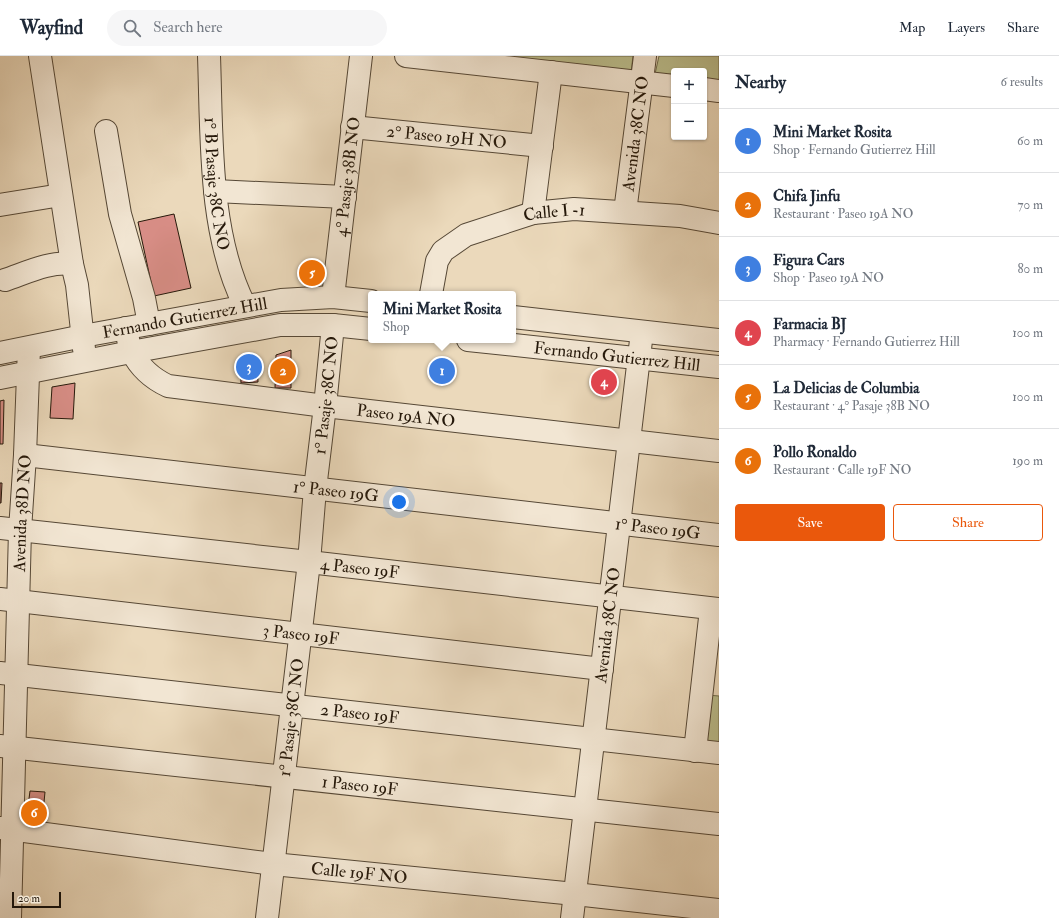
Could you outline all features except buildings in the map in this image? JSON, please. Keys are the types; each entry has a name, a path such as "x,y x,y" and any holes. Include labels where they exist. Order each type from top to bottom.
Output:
{"street":[{"path":"40,56 76,285 86,361"},
{"name":"1° B Pasaje 38C NO","path":"209,56 215,191 224,247 236,288 245,306"},
{"name":"4° Pasaje 38B NO","path":"333,297 361,56"},
{"path":"406,56 467,59 551,72 671,86"},
{"name":"Avenida 38C NO","path":"625,212 645,56"},
{"path":"533,213 551,72"},
{"path":"707,89 719,91"},
{"name":"2° Paseo 19H NO","path":"352,128 542,146"},
{"path":"106,131 120,214 144,298 148,324"},
{"path":"215,191 344,197"},
{"path":"0,205 61,195"},
{"name":"Calle I -1","path":"432,291 437,260 443,251 466,235 533,213 574,209 680,216 719,223"},
{"path":"5,280 50,266 65,263 72,264"},
{"name":"Fernando Gutierrez Hill","path":"0,353 83,336 281,300 333,297 368,301"},
{"name":"Fernando Gutierrez Hill","path":"516,317 719,340"},
{"name":"Fernando Gutierrez Hill","path":"0,378 280,325 333,325 368,329"},
{"name":"1° Pasaje 38C NO","path":"267,918 309,562 315,489 333,325"},
{"name":"Paseo 19A NO","path":"126,328 132,352 146,371 157,380 168,386 325,406 719,451"},
{"name":"Avenida 38C NO","path":"572,918 642,332"},
{"name":"Fernando Gutierrez Hill","path":"495,343 719,367"},
{"name":"Avenida 38D NO","path":"9,918 6,828 10,529 25,455 29,348"},
{"name":"1° Paseo 19G","path":"25,455 719,535"},
{"name":"4 Paseo 19F","path":"10,529 715,609"},
{"name":"3 Paseo 19F","path":"9,600 602,669"},
{"path":"695,751 715,609"},
{"name":"2 Paseo 19F","path":"8,674 719,753"},
{"name":"1 Paseo 19F","path":"7,746 719,824"},
{"name":"Calle 19F NO","path":"6,828 273,864 719,910"}],"green space":[{"path":"472,56 633,56 631,73"},
{"path":"659,56 719,56 719,82 707,80 707,68 671,68 671,76 655,74"},
{"path":"707,695 719,696 719,744 702,742"}],"place":[{"name":"La Delicias de Columbia","path":"312,273"},
{"name":"Figura Cars","path":"249,367"},
{"name":"Chifa Jinfu","path":"283,371"},
{"name":"Mini Market Rosita","path":"442,371"},
{"name":"Farmacia BJ","path":"604,382"},
{"name":"Pollo Ronaldo","path":"34,813"}]}
